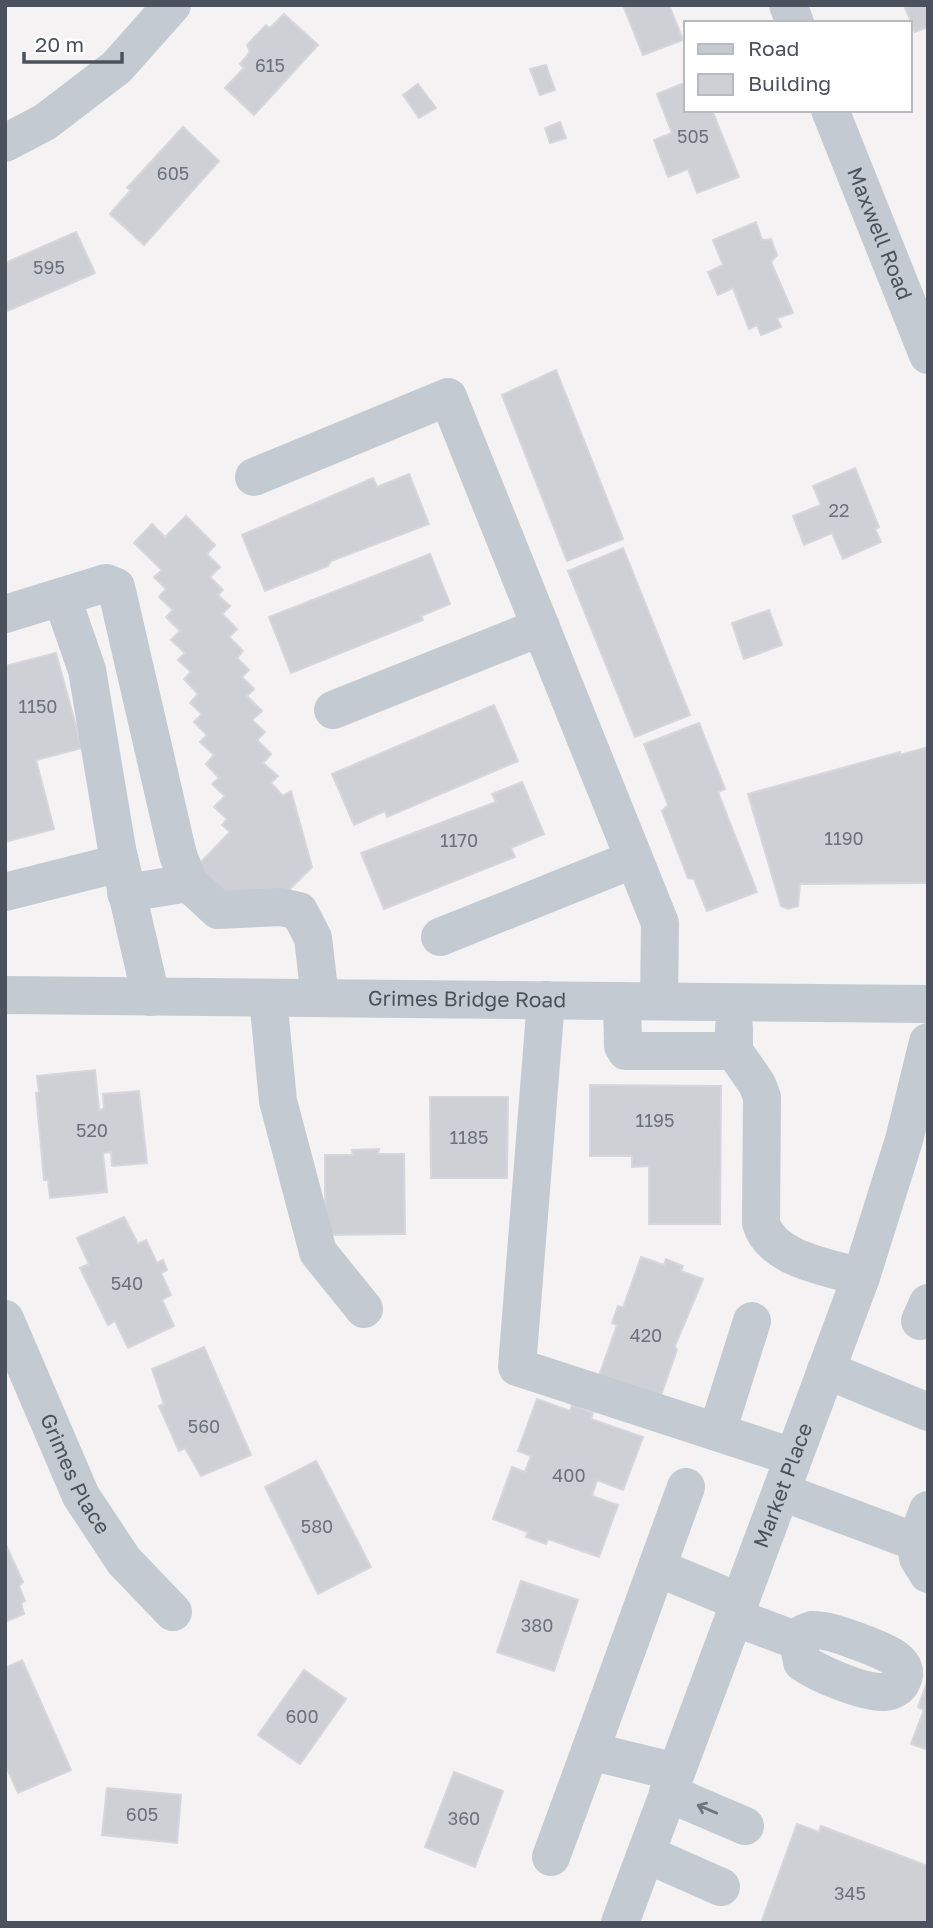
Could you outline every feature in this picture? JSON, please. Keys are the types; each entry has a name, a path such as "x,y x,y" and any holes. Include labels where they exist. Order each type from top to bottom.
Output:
{"street":[{"path":"5,143 46,122 117,67 172,5"},
{"name":"Maxwell Road","path":"831,112 928,355"},
{"path":"254,477 449,397 660,923 659,1001"},
{"path":"5,614 106,583 117,587 178,855 189,883 218,910 281,907 299,911 313,938 320,998"},
{"path":"62,598 86,670 123,878 151,997"},
{"path":"333,710 541,627"},
{"path":"440,937 634,859"},
{"path":"5,892 123,878 189,883"},
{"name":"Grimes Bridge Road","path":"5,996 928,1004"},
{"path":"268,998 278,1101 318,1252 364,1308"},
{"path":"546,1000 517,1367 717,1432 788,1474 924,1542"},
{"path":"622,1001 622,1046 626,1051 734,1051"},
{"path":"734,1002 734,1051 757,1084 762,1097 761,1223 764,1233 782,1251 861,1277"},
{"name":"Market Place","path":"620,1923 861,1277 904,1140 928,1042"},
{"name":"Grimes Place","path":"5,1319 81,1496 124,1560 173,1612"},
{"path":"717,1432 752,1321"},
{"path":"826,1370 928,1412"},
{"path":"551,1857 686,1487"},
{"path":"658,1568 798,1641"},
{"path":"590,1751 672,1783 745,1826"},
{"path":"646,1854 721,1887"}],"building":[{"path":"623,5 669,5 683,40 643,55"},
{"path":"904,5 928,5 928,27 915,32"},
{"path":"284,14 318,45 254,115 225,88 244,68 240,64 250,52 247,45 266,25 270,28"},
{"path":"546,65 555,90 540,95 530,69"},
{"path":"684,83 684,112 713,112 739,177 697,193 688,169 668,177 654,140 672,133 657,94"},
{"path":"418,84 436,108 419,118 403,95"},
{"path":"560,122 566,138 550,143 545,128"},
{"path":"183,127 219,161 144,245 110,214 131,190 127,188"},
{"path":"756,222 762,240 771,239 777,255 771,262 793,313 777,318 781,327 761,335 757,325 749,329 733,288 718,295 708,272 723,265 713,240"},
{"path":"76,232 95,273 5,312 5,263"},
{"path":"556,370 623,539 567,561 502,395"},
{"path":"855,468 879,527 875,529 881,542 843,559 832,533 804,545 793,516 821,505 813,486"},
{"path":"409,474 429,524 331,561 328,566 265,591 242,535 373,478 377,487"},
{"path":"186,516 215,545 207,554 220,567 210,577 223,590 218,595 230,606 222,614 237,629 229,637 243,651 237,658 249,670 242,677 254,689 247,696 262,711 252,720 265,732 257,740 271,754 263,763 278,776 271,783 283,796 291,791 312,867 287,892 225,894 197,866 230,832 222,825 227,819 214,807 225,796 212,784 219,778 206,764 214,755 200,742 207,735 194,722 202,714 190,703 198,694 184,679 191,672 178,660 185,653 171,640 180,631 166,617 173,610 159,597 166,589 154,577 162,570 134,543 152,524 165,537"},
{"path":"623,548 690,715 635,737 568,571"},
{"path":"430,554 450,604 421,616 423,620 291,673 269,617"},
{"path":"769,610 782,645 744,659 732,623"},
{"path":"56,653 82,748 36,760 54,829 5,842 5,666"},
{"path":"494,705 518,761 387,817 385,811 354,825 332,774"},
{"path":"699,723 725,789 718,792 757,892 707,911 694,879 688,878 662,811 668,805 644,744"},
{"path":"928,747 928,883 800,884 798,906 788,909 781,906 748,794 900,752 900,755"},
{"path":"522,782 544,834 511,848 515,857 384,909 361,853 496,802 492,794"},
{"path":"95,1070 99,1110 104,1109 103,1094 139,1091 147,1163 112,1166 111,1152 103,1153 107,1192 50,1198 48,1180 44,1180 36,1093 39,1092 37,1076"},
{"path":"590,1085 721,1086 720,1224 649,1224 649,1166 632,1167 632,1156 590,1156"},
{"path":"430,1097 508,1097 507,1178 431,1178"},
{"path":"379,1149 378,1154 404,1154 405,1234 325,1235 325,1155 353,1155 352,1150"},
{"path":"124,1217 138,1244 146,1240 157,1263 163,1260 167,1270 161,1273 171,1295 162,1300 174,1326 128,1348 115,1321 108,1325 80,1268 89,1264 77,1238"},
{"path":"641,1257 664,1265 666,1259 683,1266 681,1271 703,1279 675,1346 677,1350 660,1398 599,1376 617,1325 612,1323 618,1306 623,1308"},
{"path":"204,1347 251,1455 201,1476 185,1448 179,1451 159,1406 164,1404 152,1369"},
{"path":"537,1399 570,1411 572,1405 593,1413 591,1419 643,1437 623,1490 597,1480 592,1496 618,1505 599,1557 548,1539 546,1544 526,1537 528,1532 493,1519 512,1467 525,1472 531,1456 518,1451"},
{"path":"316,1461 371,1567 318,1594 265,1487"},
{"path":"5,1543 23,1582 19,1586 25,1601 21,1603 24,1614 5,1622"},
{"path":"521,1581 578,1600 554,1671 497,1652"},
{"path":"22,1660 71,1770 18,1793 5,1764 5,1668"},
{"path":"304,1670 346,1699 300,1764 258,1735"},
{"path":"928,1680 928,1750 911,1744 924,1710 918,1707"},
{"path":"454,1772 503,1791 475,1867 425,1847"},
{"path":"107,1788 181,1795 177,1843 102,1835"},
{"path":"797,1824 819,1832 821,1826 928,1866 928,1923 761,1923"}]}
